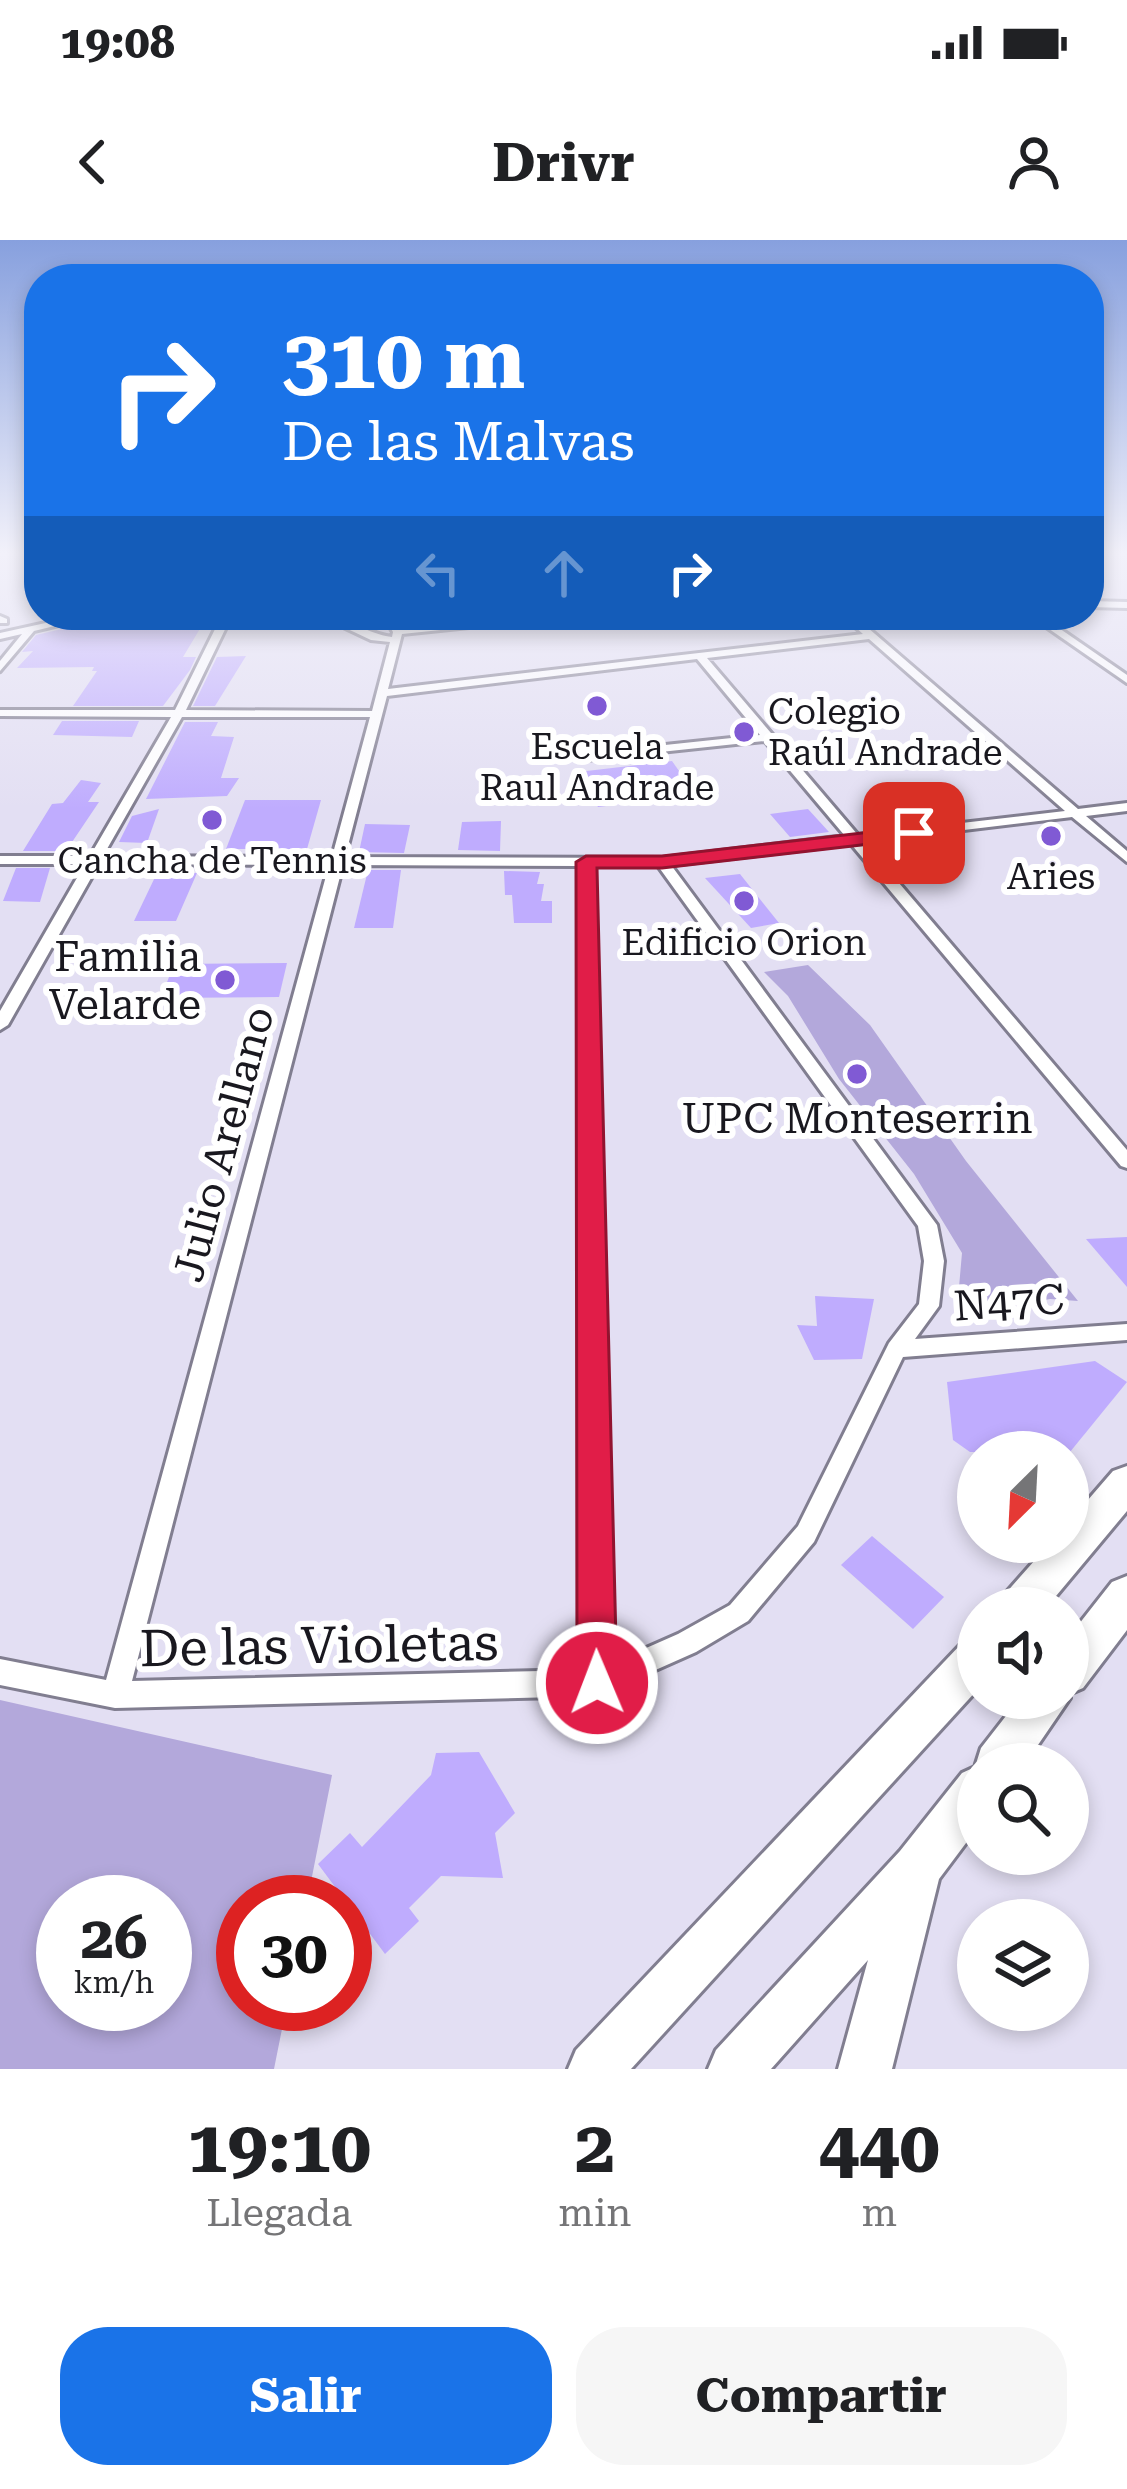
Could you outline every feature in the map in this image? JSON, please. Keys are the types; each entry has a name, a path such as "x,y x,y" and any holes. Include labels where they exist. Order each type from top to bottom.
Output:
{"main road":[{"path":"1038,1587 1127,1483"},
{"path":"1089,1645 1127,1596"},
{"path":"596,2069 957,1680"},
{"path":"1013,1743 1032,1719"},
{"path":"735,2069 917,1868 957,1816"},
{"path":"865,2069 917,1868"}],"street":[{"path":"0,668 24,638"},
{"path":"0,1025 179,713 216,638"},
{"name":"Julio Arellano","path":"115,1695 396,638"},
{"path":"381,693 851,638"},
{"path":"875,638 1127,858"},
{"path":"1067,638 1127,680"},
{"path":"699,655 1127,1162"},
{"path":"0,713 373,714"},
{"path":"589,757 770,737"},
{"path":"0,860 662,862 1127,807"},
{"path":"586,862 597,1683"},
{"name":"De las Violetas","path":"0,1672 115,1695 597,1683 687,1643 739,1613 806,1534 896,1349 929,1306 934,1261 927,1225 662,862"},
{"name":"N47C","path":"896,1349 1127,1332"}],"shaded area":[{"path":"808,965 870,1025 966,1161 1078,1301 1050,1299 1019,1305 1014,1317 956,1321 962,1253 914,1174 839,1079 788,996 764,972"},
{"path":"0,1700 332,1775 312,1875 216,1875 216,2031 282,2031 274,2069 0,2069"}],"building":[{"path":"33,638 194,638 183,657 196,657 163,706 73,706 97,671 92,671 94,667 17,668 33,651 22,652"},
{"path":"246,656 215,706 193,706 217,657"},
{"path":"62,721 139,721 132,737 53,735"},
{"path":"185,722 218,722 211,736 234,737 221,778 239,778 227,796 146,799"},
{"path":"672,761 696,795 598,807 578,772"},
{"path":"81,780 101,783 88,802 99,802 66,851 23,851 52,804 63,803"},
{"path":"245,800 321,800 307,849 226,849"},
{"path":"159,809 147,843 119,842 132,816"},
{"path":"808,809 829,832 790,837 770,814"},
{"path":"501,821 500,851 458,850 462,822"},
{"path":"365,824 410,825 404,853 359,852"},
{"path":"16,868 50,868 40,902 3,901"},
{"path":"368,870 401,870 393,928 354,928"},
{"path":"504,871 540,872 541,901 552,901 552,923 514,923"},
{"path":"157,873 197,873 176,921 134,921"},
{"name":"Edificio Orion","path":"740,874 779,923 751,928 705,878"},
{"name":"Familia Velarde","path":"287,963 279,997 161,998 174,964"},
{"path":"1127,1237 1127,1287 1086,1239"},
{"path":"815,1296 874,1299 862,1359 814,1360 797,1325 817,1326"},
{"path":"1095,1361 1127,1382 1087,1431 957,1431 957,1443 947,1382"},
{"path":"872,1536 944,1597 913,1629 841,1565"},
{"path":"479,1752 515,1813 495,1833 503,1878 441,1876 409,1908 419,1921 385,1954 372,1937 372,1875 326,1875 318,1864 350,1833 362,1847 431,1775 436,1753"}],"place":[{"name":"Escuela Raul Andrade","path":"597,706"},
{"name":"Colegio Raúl Andrade","path":"744,732"},
{"name":"Cancha de Tennis","path":"212,820"},
{"name":"Aries","path":"1051,836"},
{"name":"Edificio Orion","path":"744,901"},
{"name":"Familia Velarde","path":"225,980"},
{"name":"UPC Monteserrin","path":"857,1074"}],"route":[{"path":"597,1683 586,862 662,862 914,833"}]}
